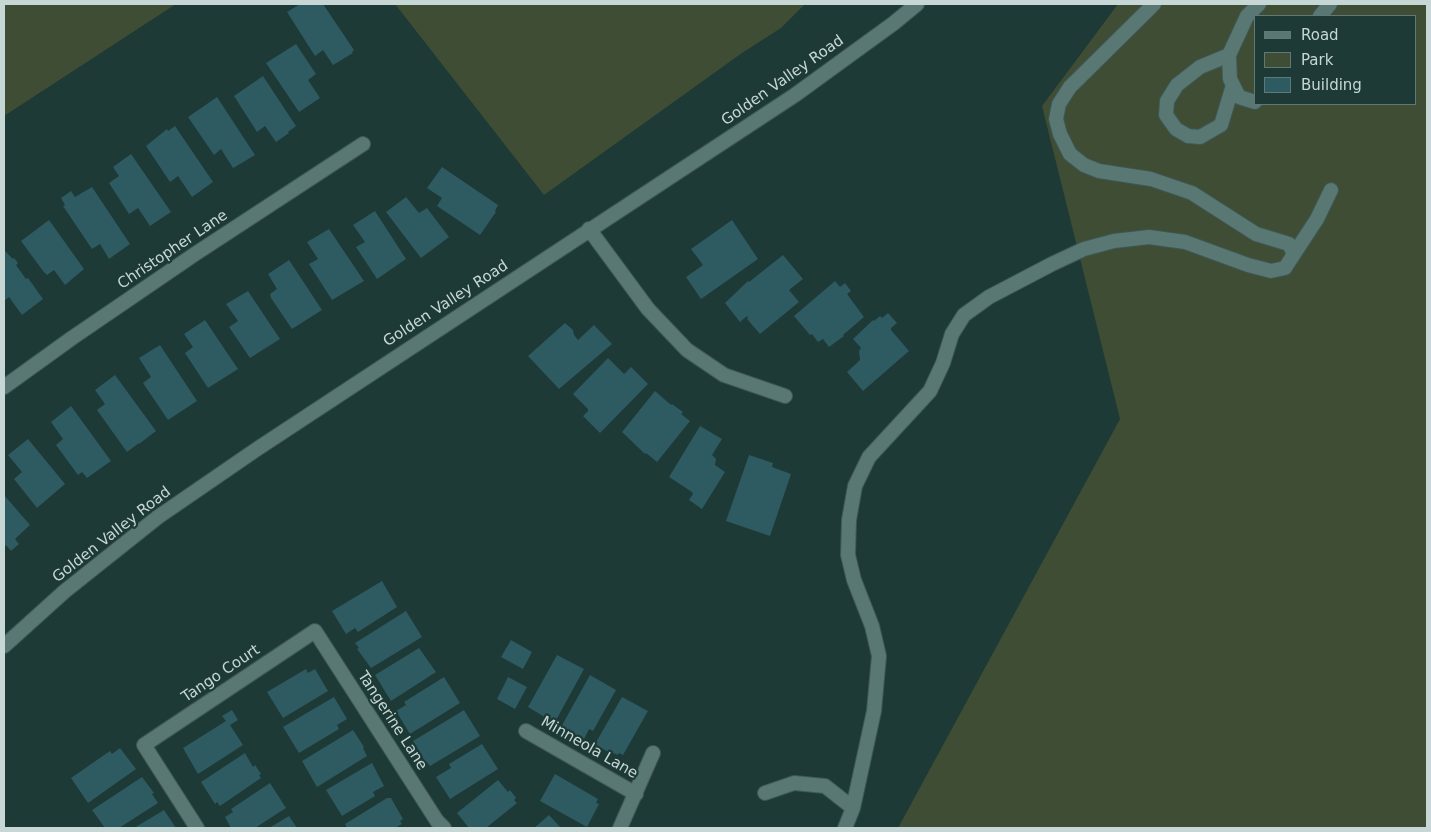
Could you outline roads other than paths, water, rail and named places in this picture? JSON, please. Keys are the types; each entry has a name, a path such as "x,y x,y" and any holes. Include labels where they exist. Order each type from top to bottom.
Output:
{"street":[{"name":"Golden Valley Road","path":"4,646 66,591 158,518 257,449 795,95 917,4"},
{"path":"1154,4 1070,87 1058,104 1056,119 1060,134 1070,154 1084,165 1099,170 1151,179 1192,193 1256,234 1290,244 1294,254"},
{"path":"1254,102 1239,97 1233,86 1230,79 1229,55 1247,16 1259,4"},
{"path":"1321,15 1330,4"},
{"path":"1229,55 1200,67 1177,85 1167,101 1166,115 1176,129 1188,136 1200,137 1221,125 1233,86"},
{"name":"Christopher Lane","path":"4,388 72,338 195,254 363,144"},
{"path":"845,828 854,808 874,711 879,656 872,626 854,580 848,555 850,520 855,486 869,457 930,391 943,363 952,334 964,315 989,297 1052,264 1084,249 1114,241 1149,237 1185,242 1248,265 1271,271 1285,268 1317,219 1332,190"},
{"path":"589,229 648,309 687,350 724,375 785,396"},
{"name":"Tango Court","path":"198,828 144,745 315,631"},
{"name":"Tangerine Lane","path":"315,631 437,821 444,828"},
{"name":"Minneola Lane","path":"526,731 636,794"},
{"path":"620,828 653,753"},
{"path":"765,793 794,783 826,786 854,808"}]}
